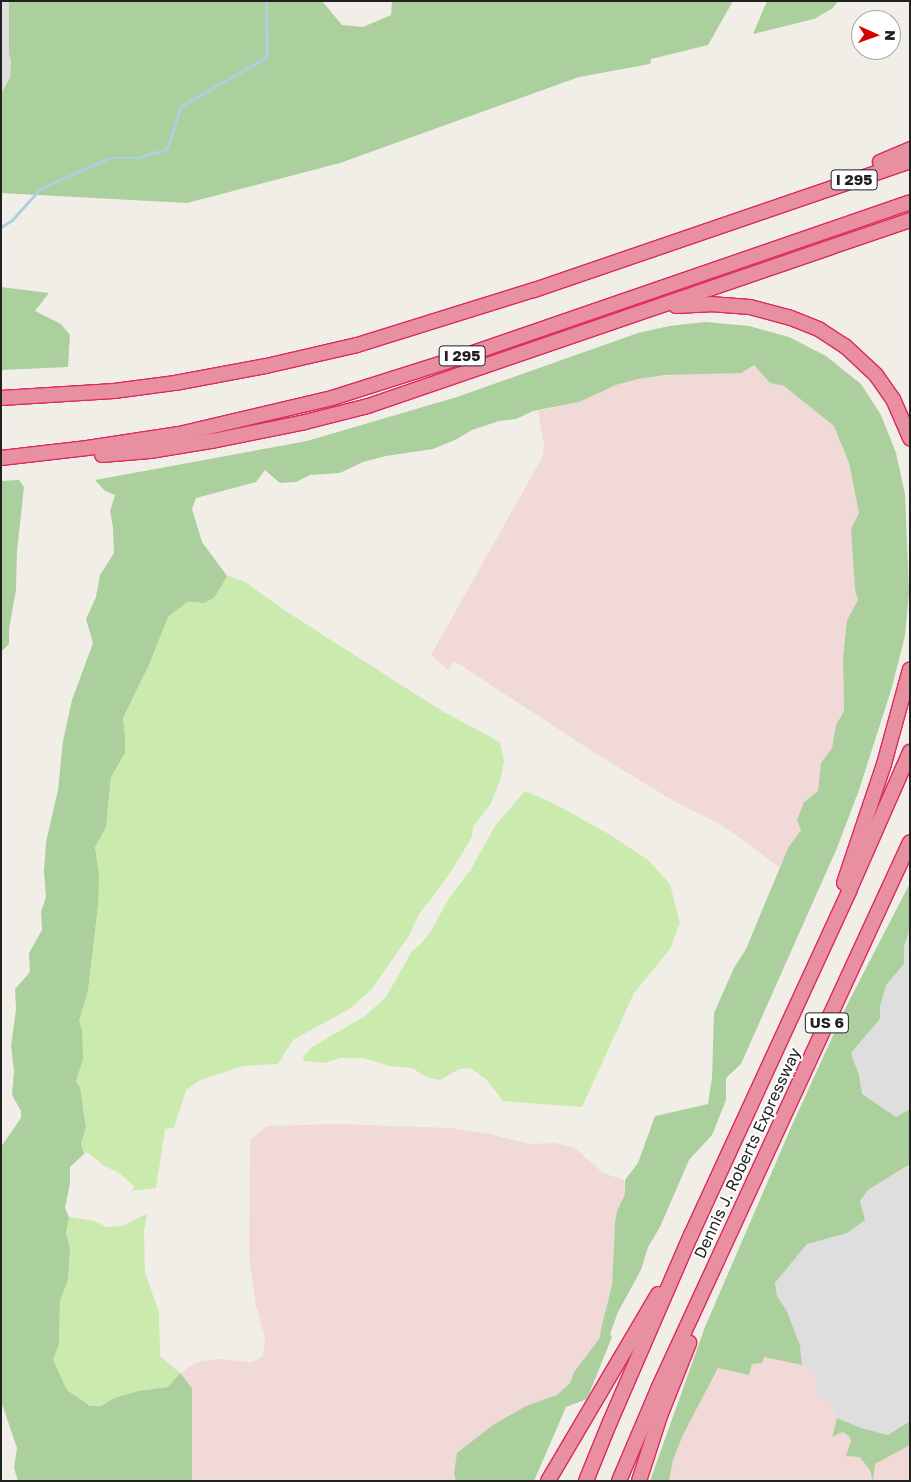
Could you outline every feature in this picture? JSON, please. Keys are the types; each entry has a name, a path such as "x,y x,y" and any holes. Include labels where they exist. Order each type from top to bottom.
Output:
{"highway":[{"path":"797,199 910,149"},
{"name":"I 295","path":"1,398 83,393 159,385 327,353 453,316 910,161"},
{"name":"I 295","path":"1,458 87,448 179,434 332,398 445,362 910,202"},
{"path":"1,462 150,451 306,422 399,396 910,220"},
{"path":"615,323 673,307 710,304 757,309 806,324 845,346 876,375 893,399 910,438"},
{"path":"817,962 876,790 910,669"},
{"name":"US 6","path":"817,962 910,752"},
{"name":"Dennis J. Roberts Expressway","path":"619,1481 654,1396 910,842"},
{"name":"Dennis J. Roberts Expressway","path":"586,1481 691,1234 817,962"},
{"path":"639,1481 672,1386 744,1204"},
{"path":"548,1481 691,1234"}],"shaded area":[{"path":"1,1 9,1 9,54 11,62 10,77 1,94"},
{"path":"754,365 770,383 784,386 834,426 849,463 859,513 851,529 855,590 858,600 847,620 843,657 844,711 836,725 832,748 821,763 818,791 804,802 801,830 788,848 779,868 718,823 677,803 598,755 454,661 448,670 431,655 543,456 544,445 538,411 579,402 616,385 638,379"},
{"path":"910,929 910,1109 896,1117 861,1094 859,1075 851,1053 880,1019 880,1007 886,985 904,964 904,946"},
{"path":"338,1124 450,1128 489,1134 530,1144 555,1143 575,1148 603,1173 624,1180 625,1194 617,1211 615,1223 612,1285 601,1329 601,1338 574,1372 570,1383 557,1395 526,1406 457,1465 454,1474 456,1481 192,1481 192,1388 181,1374 189,1366 202,1361 218,1359 252,1362 263,1356 265,1337 256,1306 249,1257 250,1140 267,1126"},
{"path":"910,1164 910,1421 888,1435 861,1428 837,1418 834,1410 817,1396 814,1371 802,1365 800,1346 787,1311 777,1296 775,1283 807,1244 864,1220 860,1201 868,1190"},
{"path":"764,1357 802,1365 814,1371 817,1396 827,1399 837,1418 832,1436 843,1432 849,1436 873,1479 875,1464 910,1445 910,1481 669,1481 673,1460 683,1435 718,1368 728,1370 752,1364"}],"green space":[{"path":"9,1 322,1 342,25 363,27 391,15 392,1 733,1 708,45 651,59 650,64 579,77 340,163 187,203 1,193 1,94 10,77 11,62 9,54"},
{"path":"767,1 838,1 833,8 814,19 753,34"},
{"path":"1,287 49,293 35,311 61,324 70,335 68,367 1,370"},
{"path":"706,322 749,326 789,337 826,356 861,384 881,415 896,453 905,494 909,592 905,636 892,687 859,790 837,848 741,1064 726,1078 726,1100 712,1135 689,1160 660,1227 648,1247 641,1270 618,1312 610,1334 612,1337 587,1399 566,1407 534,1481 456,1481 454,1474 457,1453 493,1425 526,1406 557,1395 570,1383 574,1372 600,1338 612,1285 615,1223 617,1211 625,1194 625,1180 638,1163 655,1116 708,1104 712,1078 714,1013 734,968 746,949 788,848 801,830 797,820 804,802 818,791 821,763 832,748 836,725 844,711 843,657 847,620 858,600 855,590 851,529 859,513 849,463 834,426 784,386 770,383 754,365 741,373 666,375 638,379 616,385 579,402 533,411 516,419 499,421 472,430 457,439 433,449 386,456 363,462 340,473 310,475 296,482 280,483 265,470 256,482 196,498 192,509 202,542 227,576 214,598 204,603 187,602 168,617 148,667 123,718 125,753 111,777 106,827 95,847 99,875 98,906 88,991 79,1021 82,1030 83,1059 76,1081 80,1087 86,1128 81,1143 84,1154 70,1167 70,1183 65,1208 69,1217 66,1234 70,1248 68,1280 60,1301 59,1344 53,1360 67,1390 90,1406 101,1406 114,1398 138,1391 168,1387 180,1373 192,1388 192,1481 18,1481 14,1468 17,1448 1,1401 1,1147 21,1118 21,1111 12,1095 14,1071 11,1046 16,1010 15,989 30,972 29,953 42,930 41,912 46,897 44,872 46,842 58,790 63,741 72,700 93,643 86,619 96,597 100,575 114,553 110,511 115,495 105,491 95,480 307,441 457,397 638,333 669,326"},
{"path":"19,480 24,487 17,551 16,590 9,629 9,644 1,652 1,481"},
{"path":"227,575 245,582 284,610 442,711 500,742 504,761 501,778 490,805 473,827 472,837 450,873 418,916 410,934 372,989 351,1008 293,1040 278,1064 243,1066 200,1080 186,1090 174,1128 165,1129 156,1188 132,1191 134,1186 119,1173 103,1165 87,1152 84,1154 81,1143 86,1128 80,1087 76,1081 82,1030 79,1021 88,991 98,906 95,846 106,827 111,777 125,753 123,718 148,667 168,616 187,602 204,603"},
{"path":"525,791 555,804 612,836 648,860 670,884 680,923 670,949 634,993 582,1107 503,1101 486,1079 470,1068 459,1069 440,1080 428,1078 412,1068 390,1066 363,1058 340,1058 325,1063 304,1061 303,1057 312,1047 365,1016 386,997 412,951 420,945 431,931 449,898 470,871 495,826"},
{"path":"910,883 910,929 904,946 904,964 886,985 880,1007 880,1019 851,1053 859,1075 862,1094 896,1117 910,1109 910,1164 868,1190 860,1201 865,1220 847,1233 807,1244 775,1283 777,1296 787,1311 800,1346 802,1365 764,1357 762,1363 752,1364 749,1375 718,1368 683,1435 673,1460 669,1481 650,1481 705,1327 793,1123 847,1005"},
{"path":"147,1214 144,1232 145,1273 159,1312 160,1356 180,1373 168,1387 138,1391 114,1398 101,1406 90,1406 67,1390 53,1360 59,1344 60,1301 68,1280 70,1248 66,1234 69,1217 95,1221 106,1227 122,1226"},
{"path":"837,1418 861,1428 888,1435 910,1421 910,1445 875,1464 873,1481 870,1471 860,1457 846,1456 851,1440 849,1436 843,1432 832,1437"}],"waterway":[{"path":"1,227 12,220 40,189 109,158 137,158 167,149 181,106 267,57 266,1"}]}
